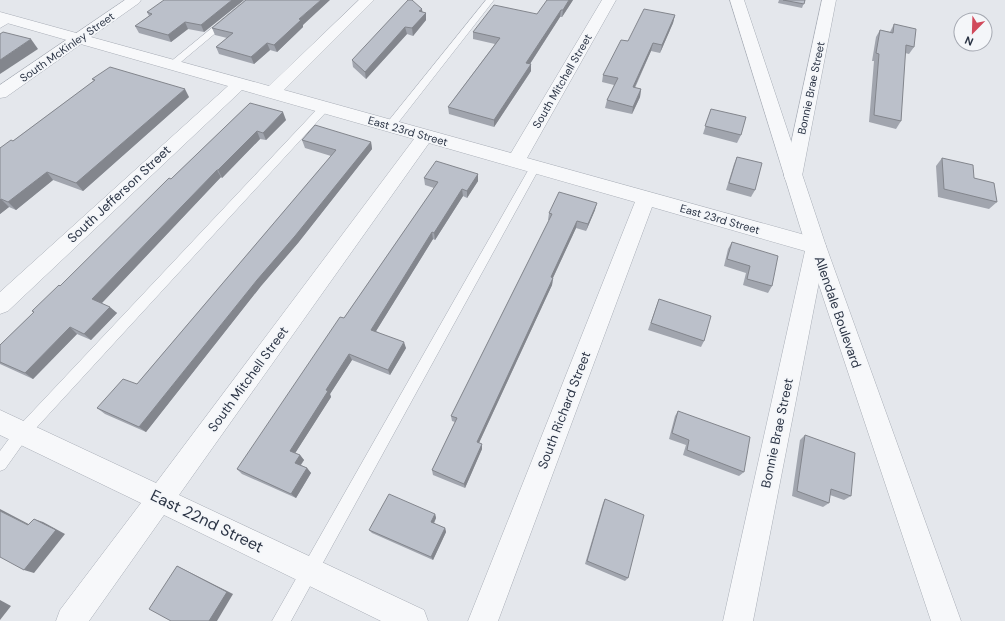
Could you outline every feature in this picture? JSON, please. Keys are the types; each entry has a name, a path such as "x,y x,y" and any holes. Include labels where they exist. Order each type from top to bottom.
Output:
{"street":[{"name":"South McKinley Street","path":"0,93 134,0"},
{"path":"272,93 367,0"},
{"name":"South Mitchell Street","path":"515,162 609,0"},
{"name":"Allendale Boulevard","path":"737,0 816,246 946,621"},
{"name":"Bonnie Brae Street","path":"793,176 830,0"},
{"name":"East 23rd Street","path":"3,20 78,38 816,246"},
{"name":"South Jefferson Street","path":"0,305 239,84"},
{"name":"South Mitchell Street","path":"71,621 426,136"},
{"name":"South Richard Street","path":"482,621 646,198"},
{"name":"Bonnie Brae Street","path":"738,621 816,246"},
{"name":"East 22nd Street","path":"11,428 413,621"}],"lane":[{"path":"172,65 251,0"},
{"path":"390,126 490,0"},
{"path":"0,464 11,428 324,108"},
{"path":"281,621 535,167"}],"building":[{"path":"164,0 232,0 201,25 185,22 168,35 135,26 152,14 147,12"},
{"path":"246,0 321,0 299,19 301,20 274,45 267,43 251,57 216,47 233,33 212,28"},
{"path":"408,0 412,0 422,9 419,11 426,13 412,28 405,27 365,72 352,60"},
{"path":"547,0 569,0 526,63 531,64 494,120 448,107 500,38 473,32 494,5 537,14"},
{"path":"783,0 805,0 804,4"},
{"path":"644,9 675,15 662,45 653,43 633,87 641,89 633,107 607,100 618,78 603,75 621,40 628,41"},
{"path":"894,24 916,29 914,47 906,45 901,121 874,115 879,54 876,53 880,30 893,33"},
{"path":"3,32 31,39 0,60 0,34"},
{"path":"110,67 185,89 76,183 47,172 8,202 1,199 0,200 0,148 11,140 13,141 95,80 92,79"},
{"path":"250,103 283,112 263,133 257,131 217,170 92,299 110,307 84,334 70,327 25,373 0,362 0,345 34,312 32,311 59,285 60,286 169,178 171,179"},
{"path":"711,109 746,117 741,135 705,126"},
{"path":"315,125 371,142 295,236 257,280 139,427 97,408 123,379 137,384 336,150 302,140"},
{"path":"737,157 762,163 755,190 729,183"},
{"path":"942,158 973,165 974,178 994,183 997,202 944,189"},
{"path":"436,161 478,174 467,191 462,189 434,233 432,232 371,330 404,342 388,370 349,354 326,390 328,391 290,451 300,455 295,463 307,468 291,494 237,469 340,317 344,318 438,182 424,178"},
{"path":"559,192 597,203 588,224 577,221 551,277 553,278 477,442 482,444 464,484 432,470 457,418 451,416 552,214 549,213"},
{"path":"732,242 778,256 772,286 747,279 750,266 727,259"},
{"path":"659,299 711,316 704,341 651,323"},
{"path":"678,411 750,437 744,472 687,450 689,440 672,433"},
{"path":"805,435 855,453 851,496 831,489 829,503 797,491"},
{"path":"389,494 435,514 431,522 445,528 431,557 369,530"},
{"path":"605,499 644,515 628,578 587,561"},
{"path":"0,511 28,525 34,519 56,530 24,570 0,557"},
{"path":"177,566 227,592 209,621 171,621 149,609"}]}
